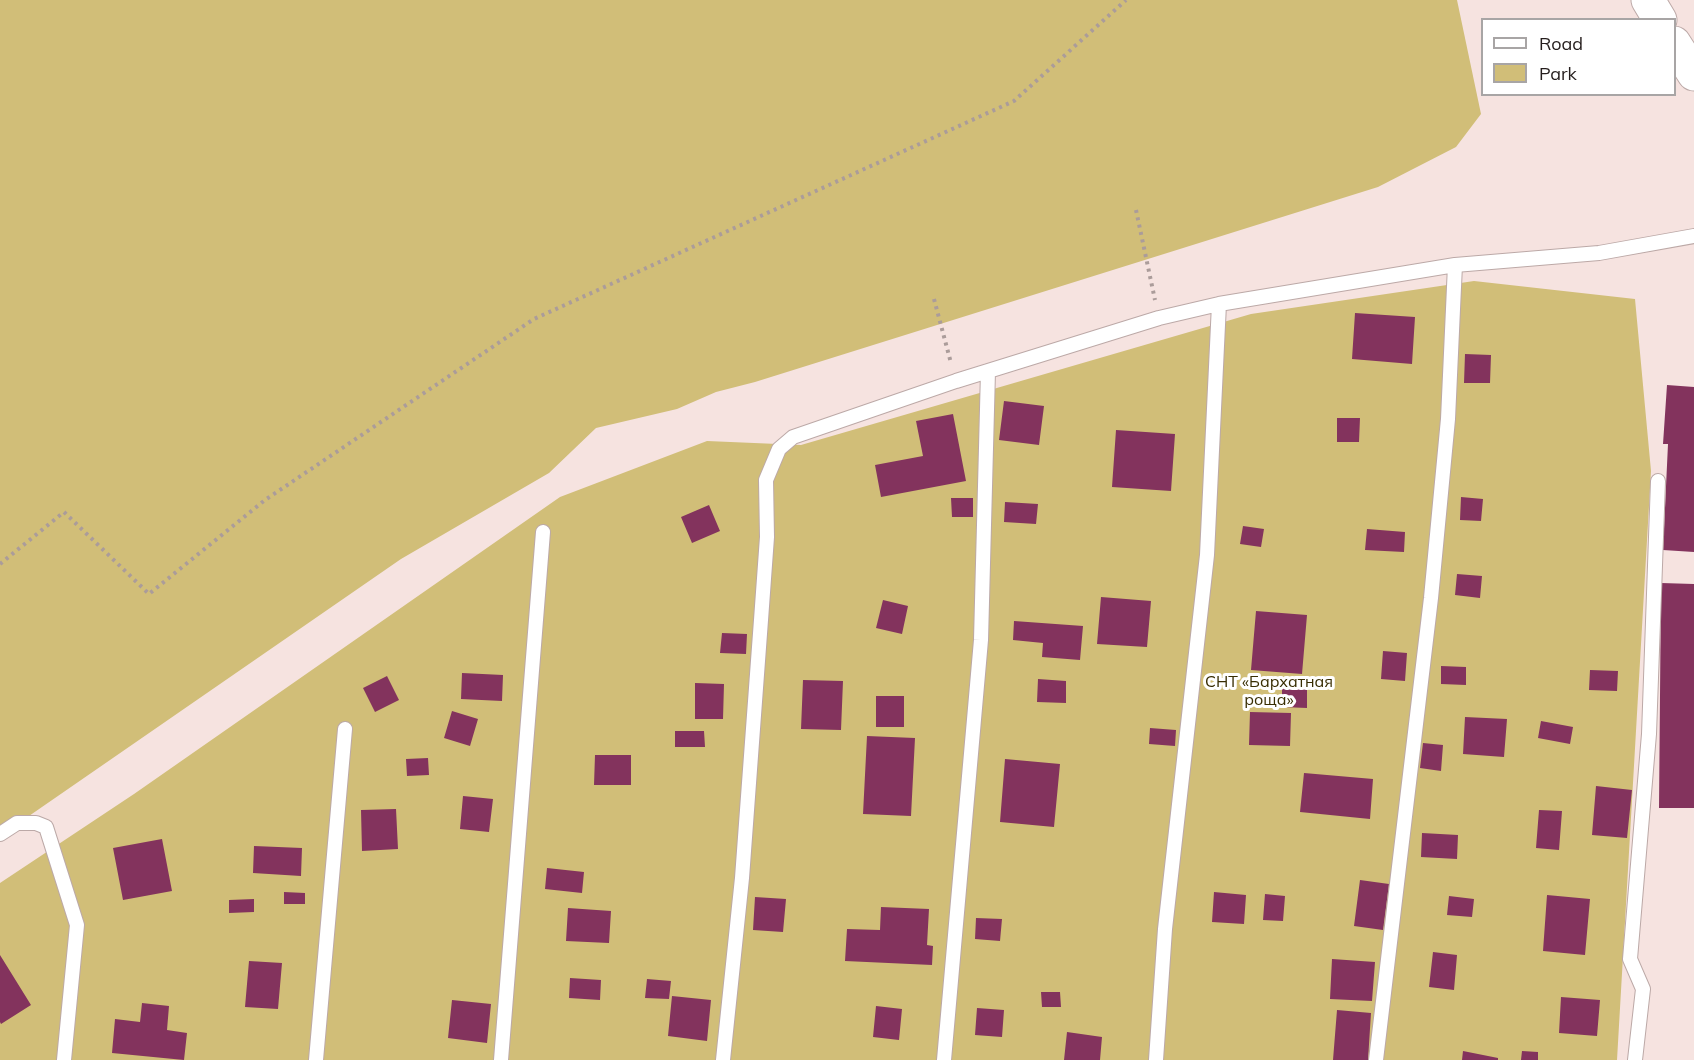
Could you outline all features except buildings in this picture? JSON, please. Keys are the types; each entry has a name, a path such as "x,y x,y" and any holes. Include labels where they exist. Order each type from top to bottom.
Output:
{"main road":[{"path":"1648,0 1659,18"},
{"path":"1676,46 1694,74"}],"lane":[{"path":"723,1060 742,878 760,644 767,537 766,480 779,449 793,436 988,371 1159,318 1219,303 1455,265 1599,253 1694,236"},
{"path":"1376,1060 1431,598 1448,419 1455,265"},
{"path":"1156,1060 1165,929 1207,555 1219,303"},
{"path":"944,1060 981,640 988,371"},
{"path":"1635,1060 1642,989 1630,959 1649,734 1658,481"},
{"path":"501,1060 543,531"},
{"path":"316,1060 345,729"},
{"path":"0,834 17,823 36,823 46,827 77,925 64,1060"}],"path":[{"path":"0,564 64,512 149,594 265,500 534,319 1014,101 1126,0"},
{"path":"1136,210 1159,318"},
{"path":"934,299 956,381"}],"green space":[{"path":"0,0 1457,0 1481,114 1456,147 1378,187 755,382 716,392 677,409 596,428 549,473 401,559 0,836"},
{"name":"СНТ «Бархатная роща»","path":"1474,281 1635,299 1651,471 1617,1060 0,1060 0,883 134,794 560,497 707,441 801,445 1251,314"}]}
